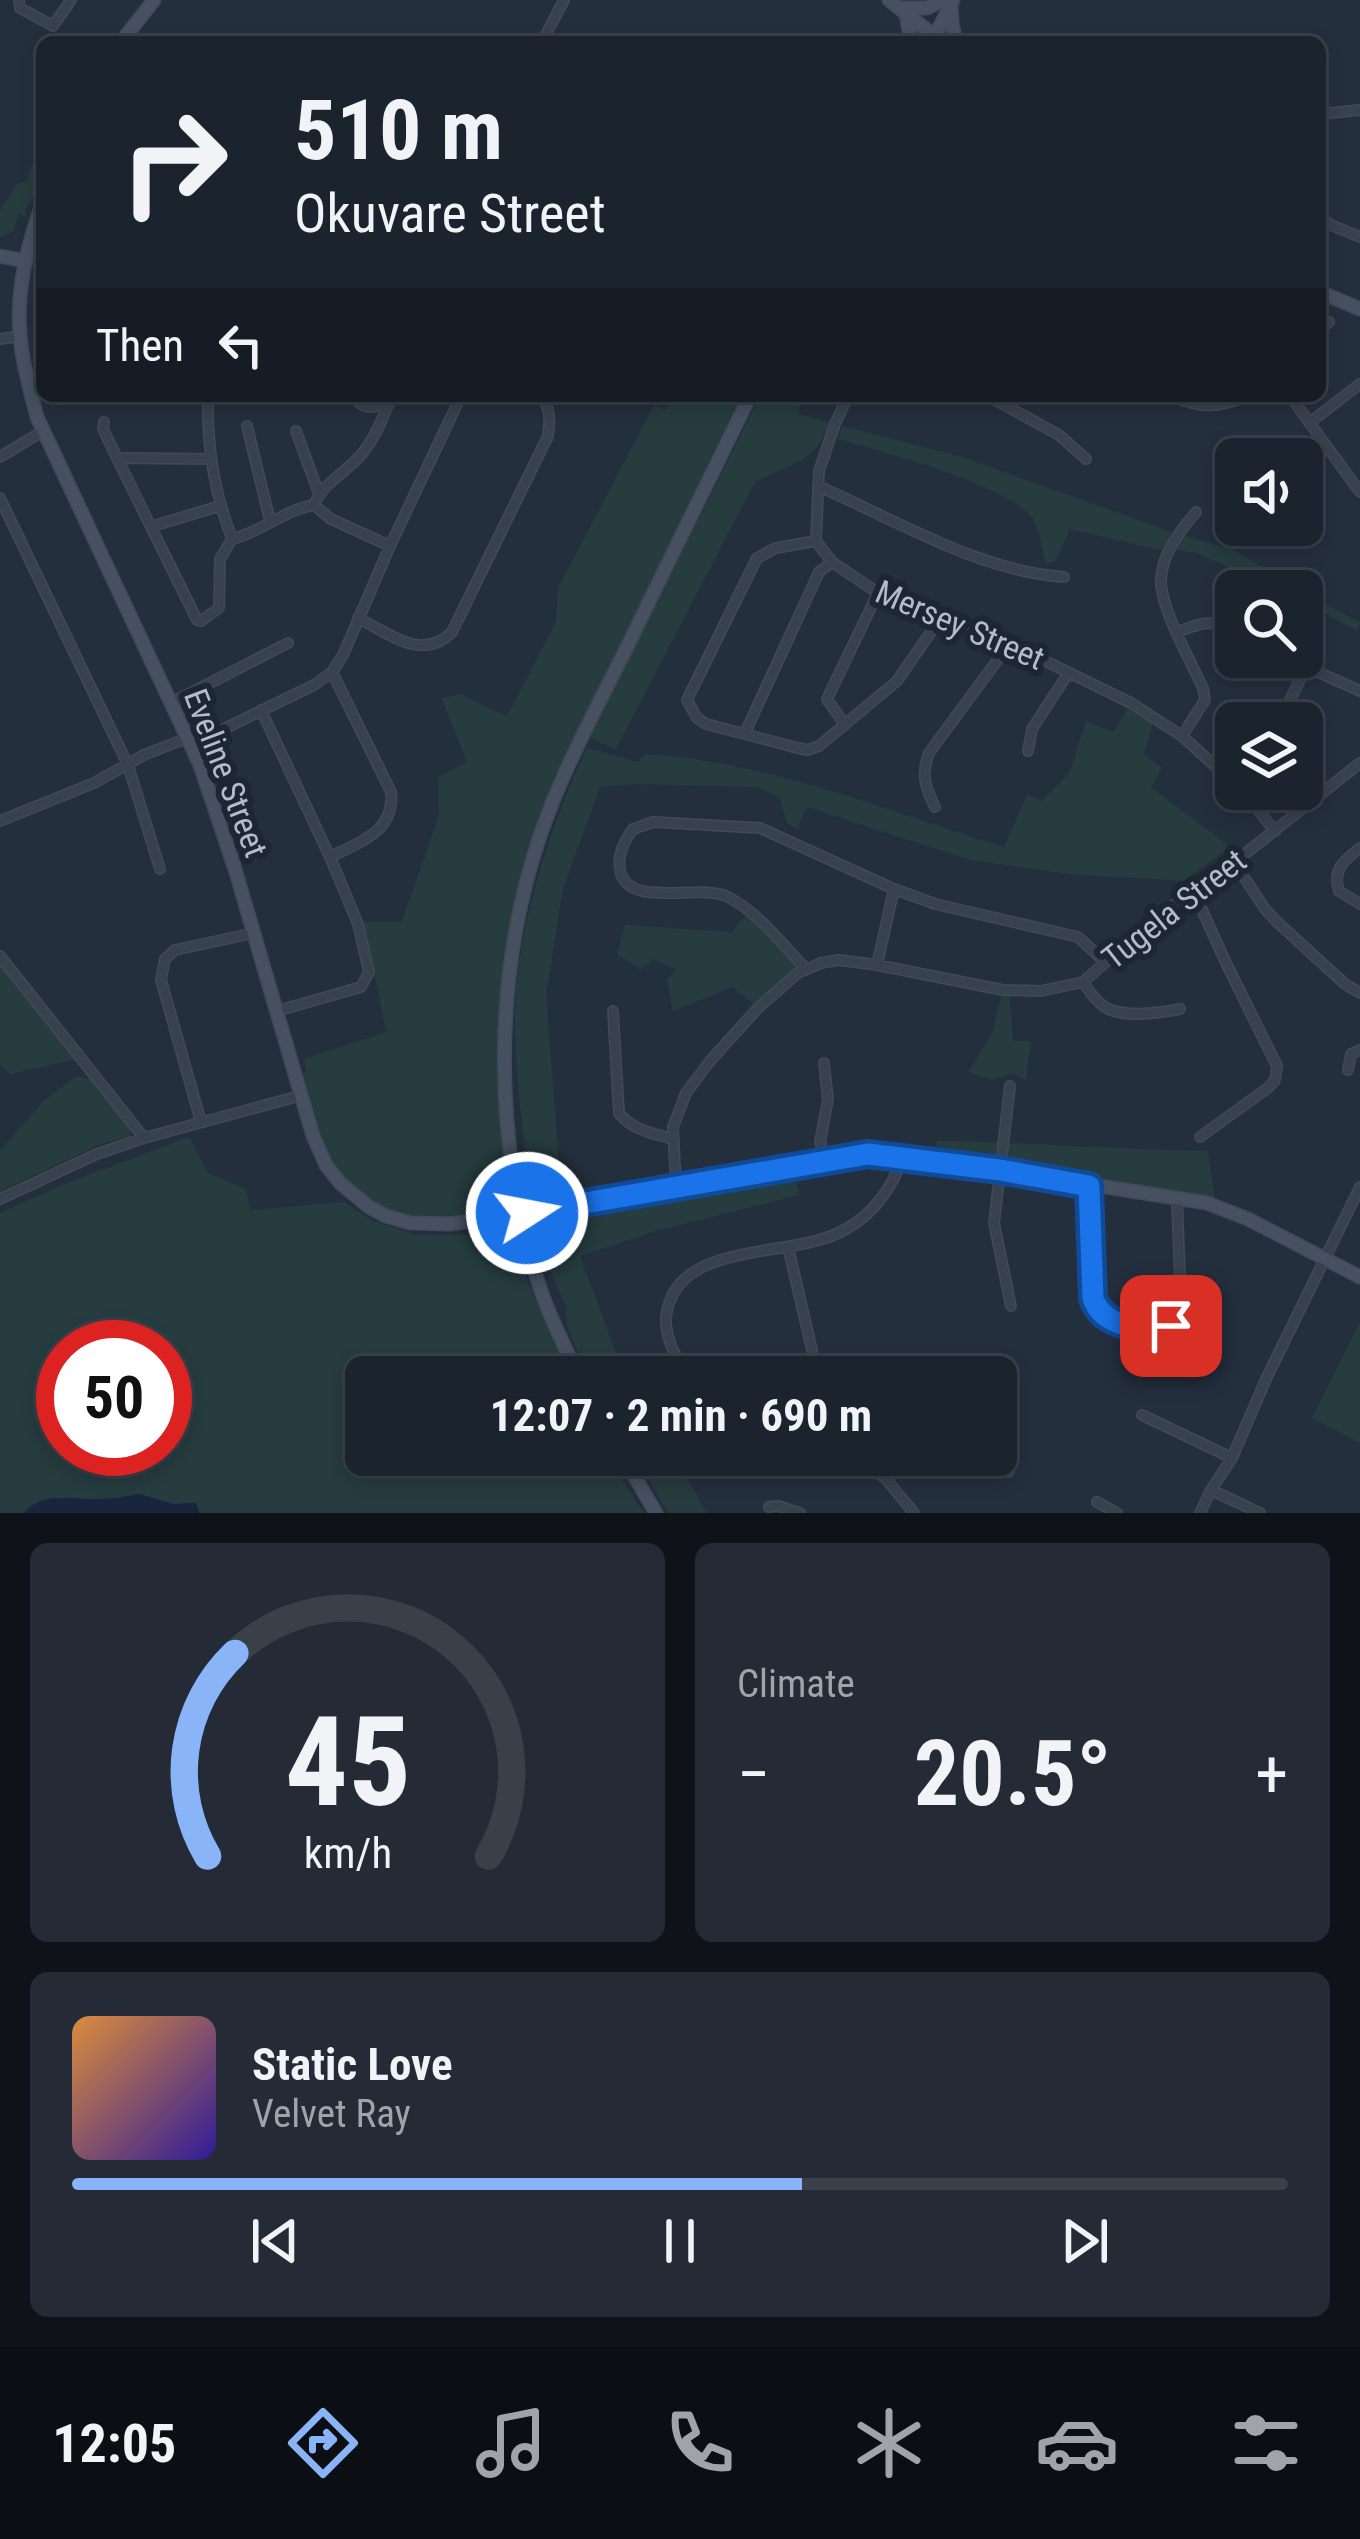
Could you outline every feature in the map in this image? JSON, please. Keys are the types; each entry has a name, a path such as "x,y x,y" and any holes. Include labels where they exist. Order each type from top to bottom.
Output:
{"main road":[{"path":"127,36 154,0"},
{"path":"898,7 927,8 948,1"},
{"path":"934,36 948,1"},
{"path":"948,1 955,36"},
{"path":"898,7 930,36"},
{"path":"898,7 909,36"},
{"name":"Eveline Street","path":"36,224 25,261 20,336 43,431 209,790 304,1116 326,1165 369,1207 386,1216 435,1225 868,1154 1207,1203 1360,1277"},
{"path":"0,256 25,261"},
{"path":"1326,294 1358,304"},
{"path":"568,1356 534,1255 515,1169 506,1023 522,908 539,838 583,736 747,402"},
{"path":"515,1169 538,1193 578,1203"},
{"path":"483,1219 505,1200 515,1169"},
{"path":"534,1255 550,1227 578,1203"},
{"path":"483,1219 507,1230 534,1255"},
{"path":"634,1476 656,1513"}],"street":[{"path":"19,0 20,8 53,26 71,0"},
{"path":"545,36 565,0"},
{"path":"1326,113 1360,110"},
{"path":"1326,222 1360,237"},
{"path":"25,261 36,260"},
{"path":"0,338 20,336"},
{"path":"1309,423 1360,383"},
{"path":"208,402 210,459 232,539"},
{"path":"104,422 117,458 201,621 219,608 219,567 232,539 253,534 316,500 362,454 389,402"},
{"path":"0,821 261,710 332,672 458,402"},
{"path":"358,618 421,647 434,646 452,632 548,436 546,402"},
{"path":"845,402 823,454 816,542 776,548 757,558 688,700 706,724 808,750 820,746 897,681 942,616"},
{"path":"999,402 1059,435 1086,458"},
{"path":"1186,402 1213,406 1227,402"},
{"path":"1294,402 1355,474 1360,492"},
{"path":"247,427 270,521"},
{"path":"0,457 43,431"},
{"path":"296,431 316,500 331,519 390,546"},
{"path":"117,458 210,459"},
{"path":"818,486 986,559 1031,575 1064,577"},
{"path":"0,498 128,765 160,868"},
{"path":"153,526 220,506"},
{"path":"1183,736 1205,700 1163,597 1161,575 1169,549 1196,512"},
{"name":"Mersey Street","path":"816,542 832,562 878,593 1010,643 1070,672 1155,716 1215,766"},
{"path":"745,733 818,572 832,562"},
{"path":"845,725 827,700 878,593"},
{"path":"1177,632 1208,622 1215,624"},
{"path":"171,703 288,643"},
{"path":"935,807 924,778 929,753 1010,643"},
{"path":"330,857 373,834 392,809 391,792 332,672"},
{"path":"1028,751 1032,729 1070,672"},
{"path":"1323,675 1360,691"},
{"path":"261,710 330,857 358,925 368,964 361,987 277,1011"},
{"name":"Tugela Street","path":"806,969 839,961 877,965 1009,991 1041,991 1083,982 1193,890 1360,763"},
{"name":"Mersey Street","path":"1257,810 1275,831"},
{"path":"676,1186 676,1112 697,1076 758,1008 790,977 806,969 731,898 711,893 651,893 631,887 619,862 632,829 653,822 760,828 894,890 1078,937 1104,961"},
{"path":"1360,848 1340,865 1337,877 1340,891 1360,904"},
{"path":"1234,862 1282,928 1360,993"},
{"path":"877,965 894,890"},
{"path":"1193,890 1278,1073 1269,1087 1200,1137"},
{"path":"201,1122 164,994 162,968 175,950 254,933"},
{"path":"0,956 144,1138"},
{"path":"1083,982 1110,1010 1155,1015 1180,1009"},
{"path":"613,1011 619,1113 640,1130 673,1139"},
{"path":"1348,1070 1352,1054 1360,1050"},
{"path":"824,1064 828,1099 820,1142 826,1159"},
{"path":"1010,1086 994,1229 1011,1306"},
{"path":"0,1199 97,1154 299,1096"},
{"path":"676,1356 667,1327 670,1301 682,1280 704,1264 829,1238 853,1225 892,1187 903,1158"},
{"path":"1089,1186 1095,1306 1112,1322 1156,1328 1171,1326 1181,1306 1177,1198"},
{"path":"1200,1513 1232,1458 1360,1186"},
{"path":"788,1247 812,1350"},
{"path":"1142,1415 1232,1458"},
{"path":"882,1476 914,1513"},
{"path":"886,1479 890,1476"},
{"path":"1210,1490 1261,1513"},
{"path":"1097,1502 1117,1513"},
{"path":"769,1508 800,1513"}],"green space":[{"path":"36,164 36,189 25,210 27,217 18,214 14,231 0,237 0,210 18,183 27,182 30,167"},
{"path":"670,402 747,402 539,838 506,1009 512,1180 483,1219 386,1216 326,1165 294,1076 306,1072 304,1059 386,1032 364,922 402,921 439,816 438,777 467,762 442,699 460,694 507,716 556,622 558,588 654,405 665,410"},
{"path":"757,402 802,402 797,413 830,423 818,446 802,460 755,482 616,749 590,738"},
{"path":"842,426 962,457 1172,532 1161,550 1070,529 1056,561 1046,564 1035,523 1018,505 941,470 838,439"},
{"path":"1178,534 1233,550 1268,570 1234,570 1198,553 1169,549"},
{"path":"1323,602 1360,623 1356,630 1323,613"},
{"path":"1128,708 1153,722 1144,754 1162,768 1151,787 1230,847 1184,881 1069,874 970,860 807,807 797,829 787,823 780,798 758,787 600,787 563,889 546,995 559,1162 581,1185 556,1193 532,1174 517,1064 518,974 539,873 587,748 638,762 646,754 782,777 1004,847 1027,795 1042,801 1070,772 1086,721 1114,732"},
{"path":"748,913 806,969 758,1008 733,987 673,1011 667,979 676,970 653,959 641,970 617,954 625,925 732,932"},
{"path":"0,956 82,1058 10,1074 0,1065"},
{"path":"1003,990 1009,991 1013,1041 1031,1041 1026,1080 1012,1073 993,1080 968,1072 991,1036"},
{"path":"77,1076 94,1080 132,1131 130,1136 99,1145 0,1191 0,1151 43,1101"},
{"path":"189,1137 208,1173 246,1189 250,1210 345,1202 371,1220 417,1235 500,1236 517,1251 561,1356 345,1356 345,1476 620,1476 644,1513 199,1513 196,1503 173,1504 140,1494 105,1500 49,1498 24,1513 0,1513 0,1213"},
{"path":"937,1141 1208,1151 1215,1199 935,1156"},
{"path":"796,1172 799,1195 652,1232 580,1256 617,1356 579,1356 567,1326 566,1306 547,1265 546,1251 558,1228 569,1219 635,1199 685,1195"},
{"path":"1360,1322 1360,1443 1312,1418"},
{"path":"646,1476 686,1476 707,1513 668,1513"}],"water":[{"path":"140,1494 173,1504 196,1503 199,1513 24,1513 50,1499"}],"route":[{"path":"527,1213 860,1154 1000,1170 1089,1186 1095,1306 1112,1322 1171,1326"}]}
